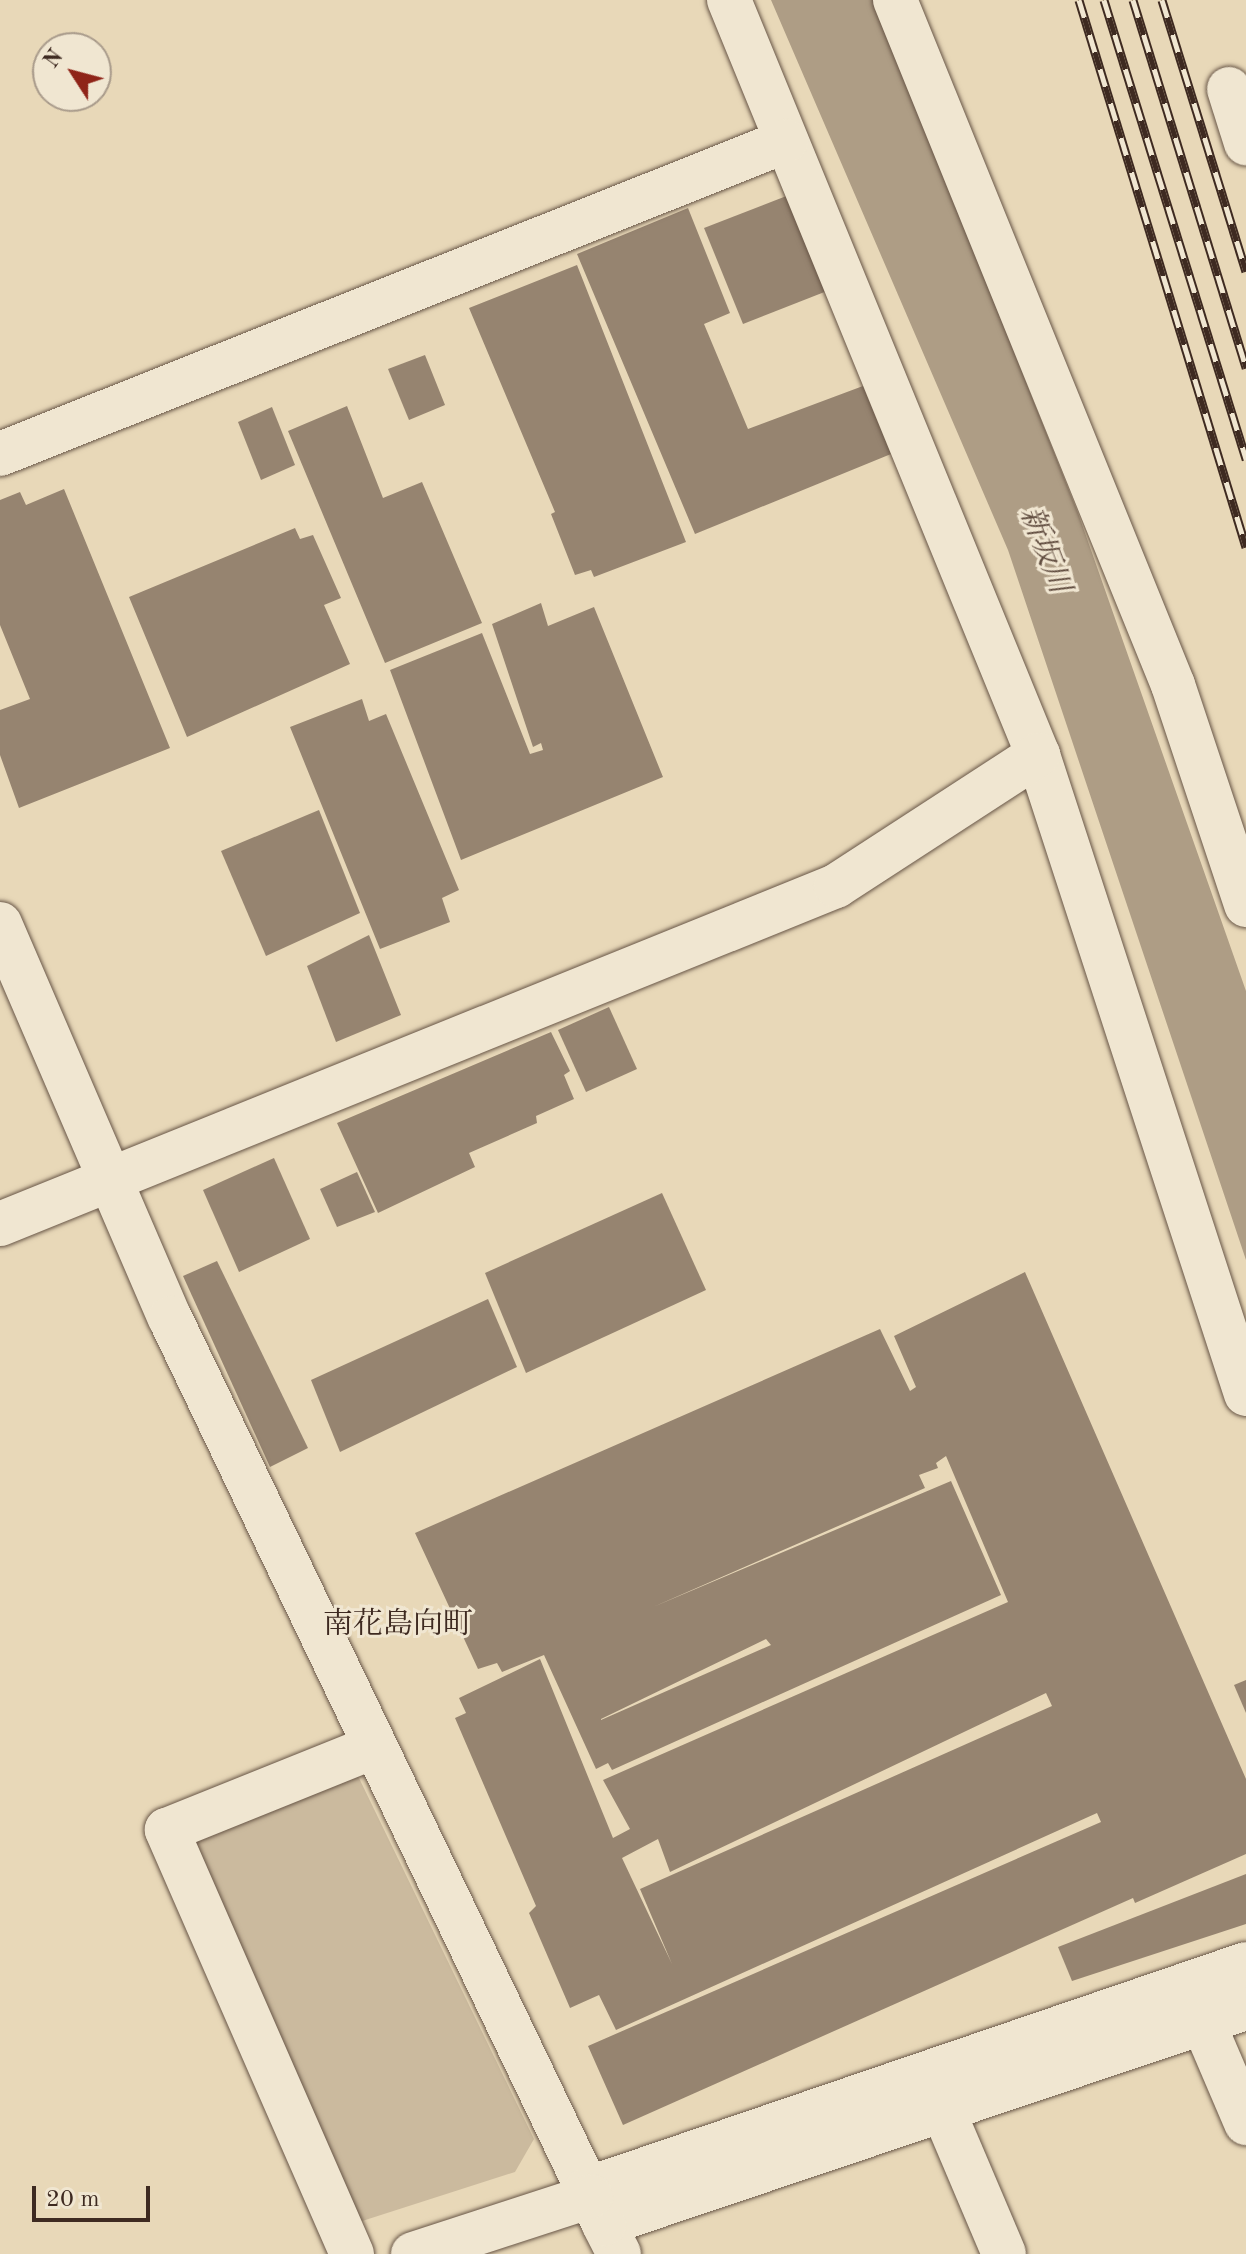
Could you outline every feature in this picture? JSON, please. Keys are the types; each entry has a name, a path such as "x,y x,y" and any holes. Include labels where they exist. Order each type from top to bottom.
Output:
{"street":[{"path":"729,0 1038,755 1246,1394"},
{"path":"895,0 1173,685 1246,905"},
{"path":"1229,89 1246,143"},
{"path":"0,454 786,141"},
{"path":"0,1224 836,886 1038,755"},
{"path":"0,924 108,1179 373,1747 600,2216"},
{"path":"352,2254 167,1830 373,1747"},
{"path":"600,2216 1007,2044 1246,1964"},
{"path":"413,2254 600,2216 943,2110 1246,2008"},
{"path":"1203,2022 1246,2123"},
{"path":"943,2110 1004,2254"}],"shaded area":[{"path":"358,1776 534,2139 515,2172 356,2223 186,1853 201,1832"}],"water":[{"name":"新坂川","path":"771,0 874,0 1078,513 1246,991 1246,1260 1008,550"}],"building":[{"path":"789,195 827,291 743,324 704,228"},
{"path":"688,208 730,313 704,324 748,429 863,386 891,454 695,534 577,254"},
{"path":"577,265 686,542 594,577 591,570 575,575 551,514 555,512 469,308"},
{"path":"425,355 445,405 409,420 388,369"},
{"path":"347,406 383,498 422,482 482,623 385,663 288,431"},
{"path":"272,407 295,465 261,480 238,422"},
{"path":"64,489 170,748 19,808 0,755 0,710 30,699 0,625 0,500 20,492 26,505"},
{"path":"295,528 300,539 313,535 341,598 324,605 350,664 187,737 129,597"},
{"path":"541,603 548,626 594,607 663,777 461,860 390,670 482,633 530,754 543,750 541,743 533,747 492,624"},
{"path":"362,699 369,721 386,714 459,890 442,898 450,922 380,949 290,727"},
{"path":"319,810 360,913 266,956 221,851"},
{"path":"369,935 401,1015 336,1042 307,966"},
{"path":"609,1007 637,1069 586,1092 558,1030"},
{"path":"551,1032 570,1071 564,1075 574,1099 536,1116 537,1123 469,1153 475,1167 378,1213 337,1123"},
{"path":"274,1158 310,1239 239,1272 203,1190"},
{"path":"357,1172 375,1212 337,1227 320,1189"},
{"path":"662,1193 706,1290 526,1373 485,1273"},
{"path":"217,1261 308,1448 270,1467 183,1276"},
{"path":"1025,1272 1246,1779 1246,1854 1135,1903 1133,1898 623,2125 588,2046 1101,1822 1097,1813 616,2030 599,1995 570,2008 529,1913 536,1906 455,1718 466,1713 459,1698 540,1659 613,1838 630,1829 603,1780 1008,1602 946,1456 936,1463 938,1468 919,1475 925,1488 653,1607 951,1481 1001,1595 612,1770 608,1763 596,1769 544,1655 502,1672 497,1663 478,1669 415,1533 880,1329 910,1391 916,1387 894,1336","holes":["766,1639 771,1645 601,1720 601,1719","1046,1693 1052,1706 640,1889 672,1964 622,1858 658,1839 670,1872"]},
{"path":"488,1299 517,1367 340,1452 311,1380"},
{"path":"1246,1680 1246,1713 1234,1685"},
{"path":"1246,1874 1246,1924 1072,1981 1058,1947"}],"railway":[{"path":"1079,0 1246,547"},
{"path":"1104,0 1246,460"},
{"path":"1133,0 1246,368"},
{"path":"1162,0 1246,271"}],"district":[{"name":"南花島向町","path":"398,1625"}]}
